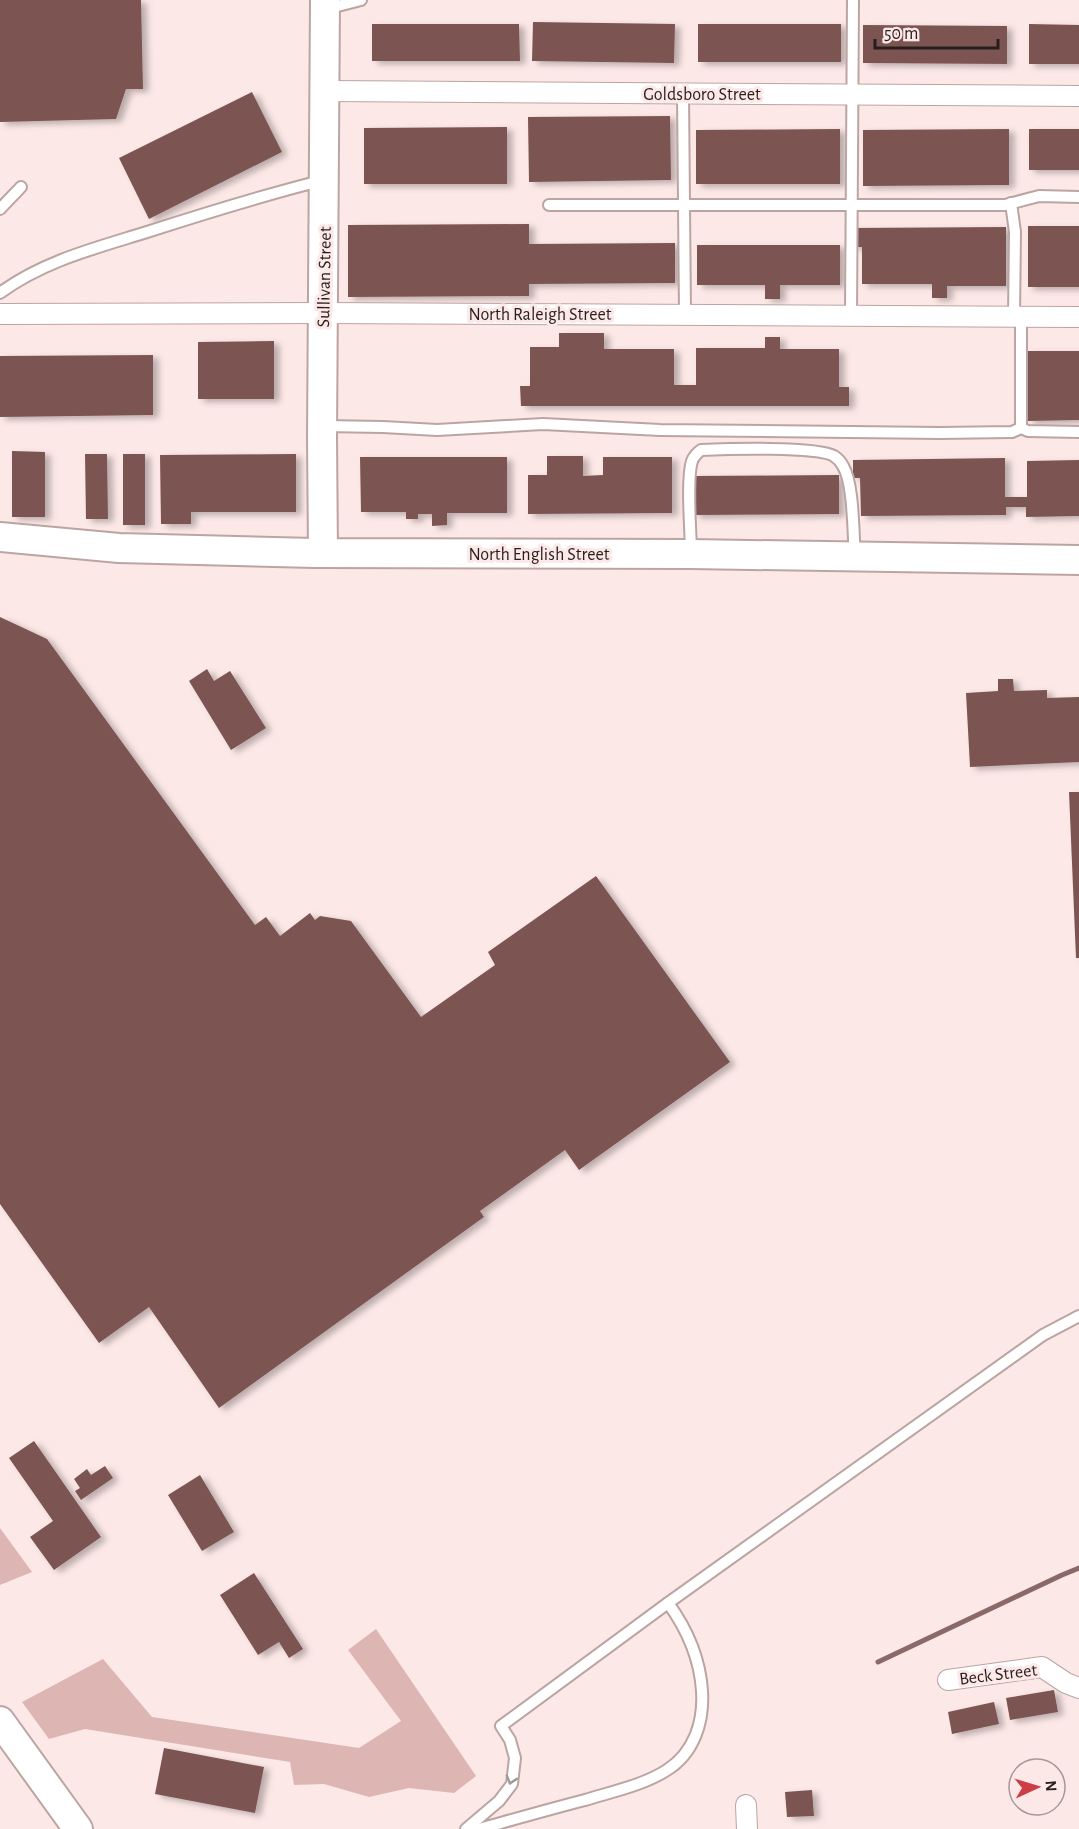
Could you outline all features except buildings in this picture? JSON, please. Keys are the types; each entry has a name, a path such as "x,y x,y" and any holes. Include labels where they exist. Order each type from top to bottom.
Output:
{"street":[{"name":"Sullivan Street","path":"323,553 326,4"},
{"name":"Goldsboro Street","path":"326,91 1079,96"},
{"name":"North Raleigh Street","path":"0,314 323,312 1079,316"},
{"name":"North English Street","path":"0,537 119,548 323,553 691,554 1079,560"},
{"name":"Beck Street","path":"948,1680 1042,1667 1066,1683 1079,1688"},
{"path":"0,1722 78,1829"},
{"path":"746,1805 747,1829"}],"lane":[{"path":"326,4 361,0"},
{"path":"851,315 853,0"},
{"path":"684,94 685,314"},
{"path":"0,293 18,280 67,257 261,196 325,179"},
{"path":"0,209 21,187"},
{"path":"549,205 1011,204 1039,196 1079,197"},
{"path":"1011,204 1015,232 1021,428"},
{"path":"323,426 437,430 543,424 660,430 939,433 1012,432 1021,428 1028,431 1079,432"},
{"path":"691,554 690,486 692,462 695,455 701,450 780,450 822,452 834,456 845,469 855,557"},
{"path":"466,1829 499,1801 512,1784 515,1758 510,1740 501,1726 668,1603 1043,1335 1079,1316"},
{"path":"480,1829 624,1789 667,1770 684,1755 698,1733 703,1706 701,1674 683,1624 668,1603"}],"shaded area":[{"path":"0,1528 32,1572 0,1585"},
{"path":"376,1629 476,1776 454,1793 409,1788 369,1797 324,1784 294,1785 290,1762 85,1729 49,1739 22,1702 103,1659 152,1717 359,1748 401,1721 348,1650"}],"waterway":[{"path":"878,1662 1079,1568"}]}
